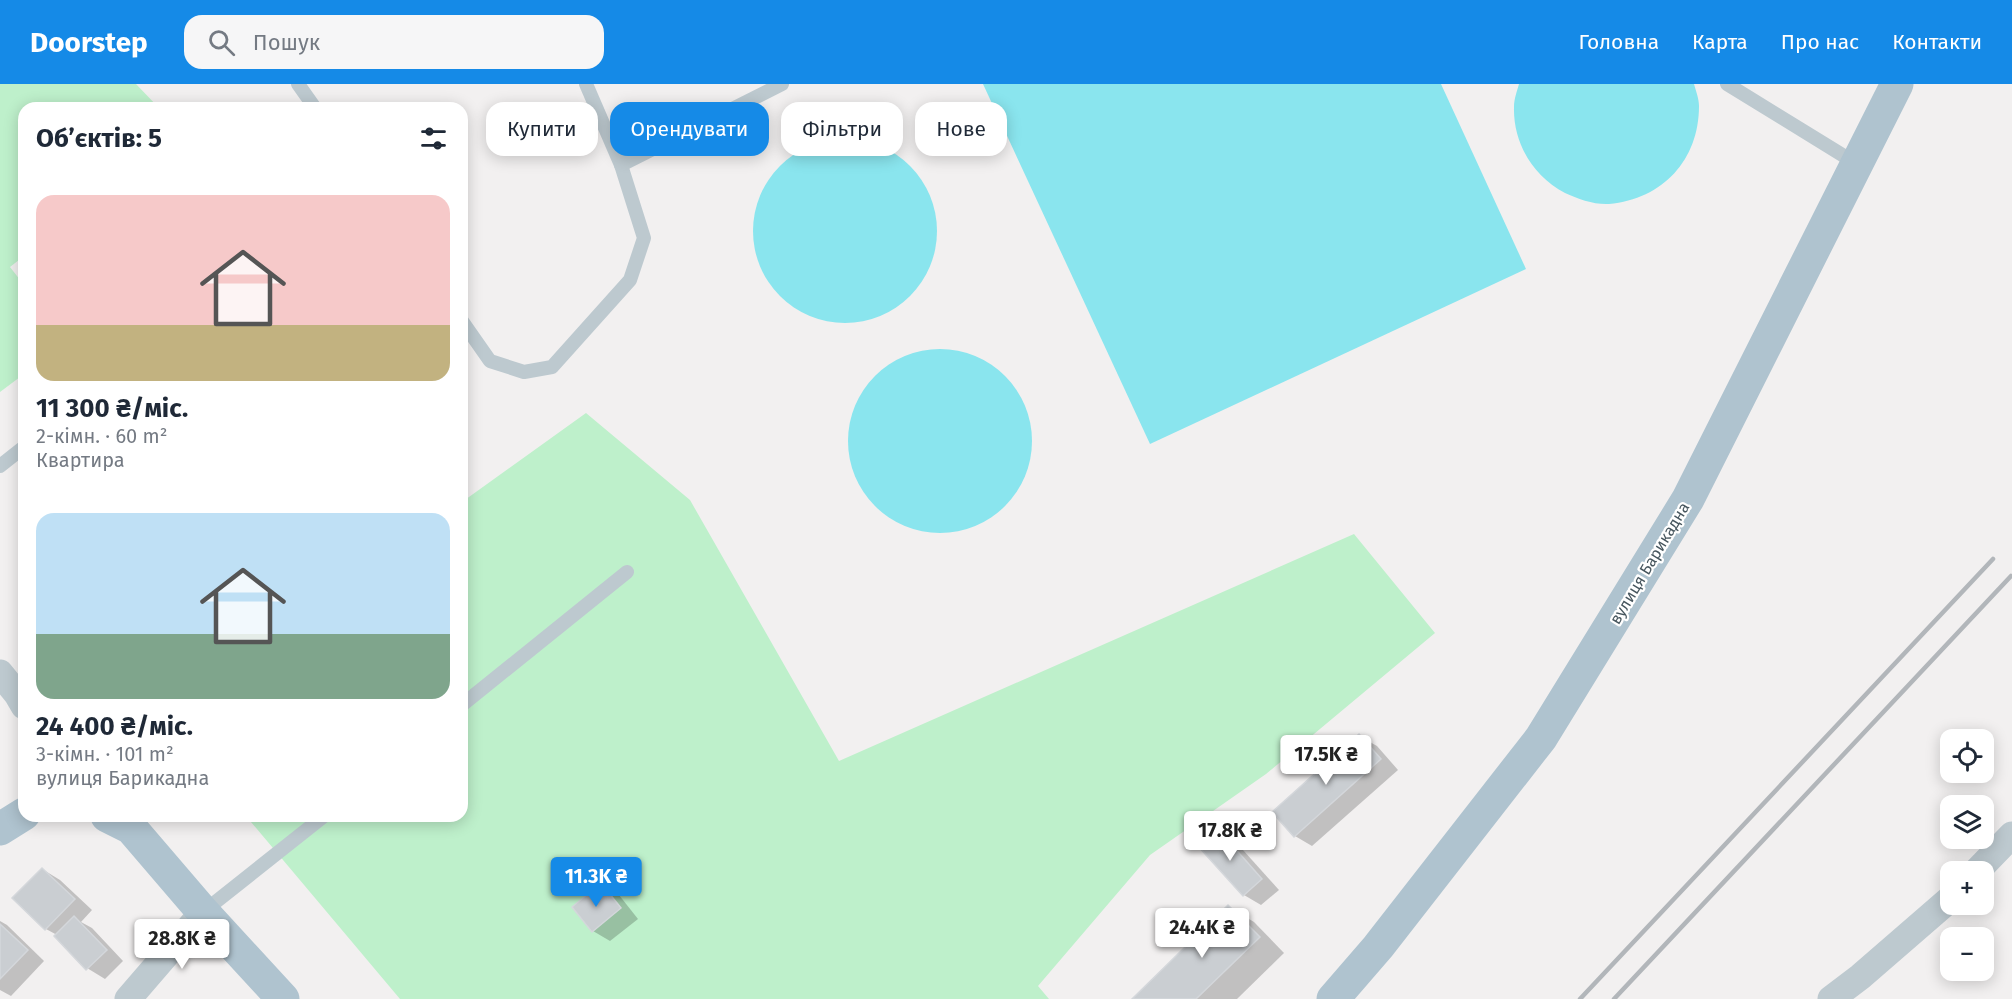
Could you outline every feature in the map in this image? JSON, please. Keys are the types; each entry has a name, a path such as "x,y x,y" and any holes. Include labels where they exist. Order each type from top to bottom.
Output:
{"main road":[{"name":"вулиця Барикадна","path":"1333,999 1378,947 1541,738 1688,498 1897,84"},
{"path":"0,829 18,818"},
{"path":"119,822 131,828 203,912 283,999"}],"street":[{"path":"0,673 18,698"},
{"path":"1987,861 2012,835"},
{"path":"1831,999 1940,908"},
{"path":"128,999 203,912"}],"lane":[{"path":"298,84 311,102"},
{"path":"468,330 490,361 524,372 552,367 630,280 644,238 621,165 586,84"},
{"path":"621,165 782,84"},
{"path":"1727,84 1857,164"},
{"path":"0,466 18,452"},
{"path":"468,700 627,572"},
{"path":"203,912 316,822"}],"green space":[{"path":"0,84 136,84 153,102 18,102 18,261 10,267 18,277 18,378 0,392"},
{"path":"586,413 690,500 839,761 1354,534 1435,633 1266,774 1150,855 1038,986 1049,999 400,999 251,822 468,822 468,498"}],"water":[{"path":"983,84 1441,84 1526,269 1150,444 1007,136 1007,102 991,102"},
{"path":"1519,84 1694,84 1699,106 1693,143 1685,159 1674,173 1661,185 1646,194 1628,201 1609,204 1598,204 1581,199 1565,193 1543,177 1521,146 1517,133 1514,104"},
{"path":"793,156 897,156 910,166 921,180 930,196 937,231 935,249 930,266 921,282 910,296 896,307 880,316 863,321 845,323 827,321 810,316 794,307 780,296 769,282 760,266 755,249 753,231 760,196 780,166"},
{"path":"940,349 975,356 991,364 1005,376 1017,390 1025,406 1032,441 1025,476 1017,492 1005,506 991,518 975,526 940,533 905,526 889,518 875,506 863,492 855,476 848,441 855,406 863,390 875,376 889,364 905,356"}],"building":[{"path":"1359,734 1381,759 1294,837 1272,812"},
{"path":"1217,828 1262,879 1243,896 1197,845"},
{"path":"42,868 75,899 45,930 12,898"},
{"path":"601,883 621,908 592,932 572,907"},
{"path":"1228,905 1260,937 1196,999 1132,999"},
{"path":"74,916 107,950 86,970 54,936"},
{"path":"0,924 28,950 0,979"}],"railway":[{"path":"1580,999 1993,559"},
{"path":"1614,999 2011,576"}]}
